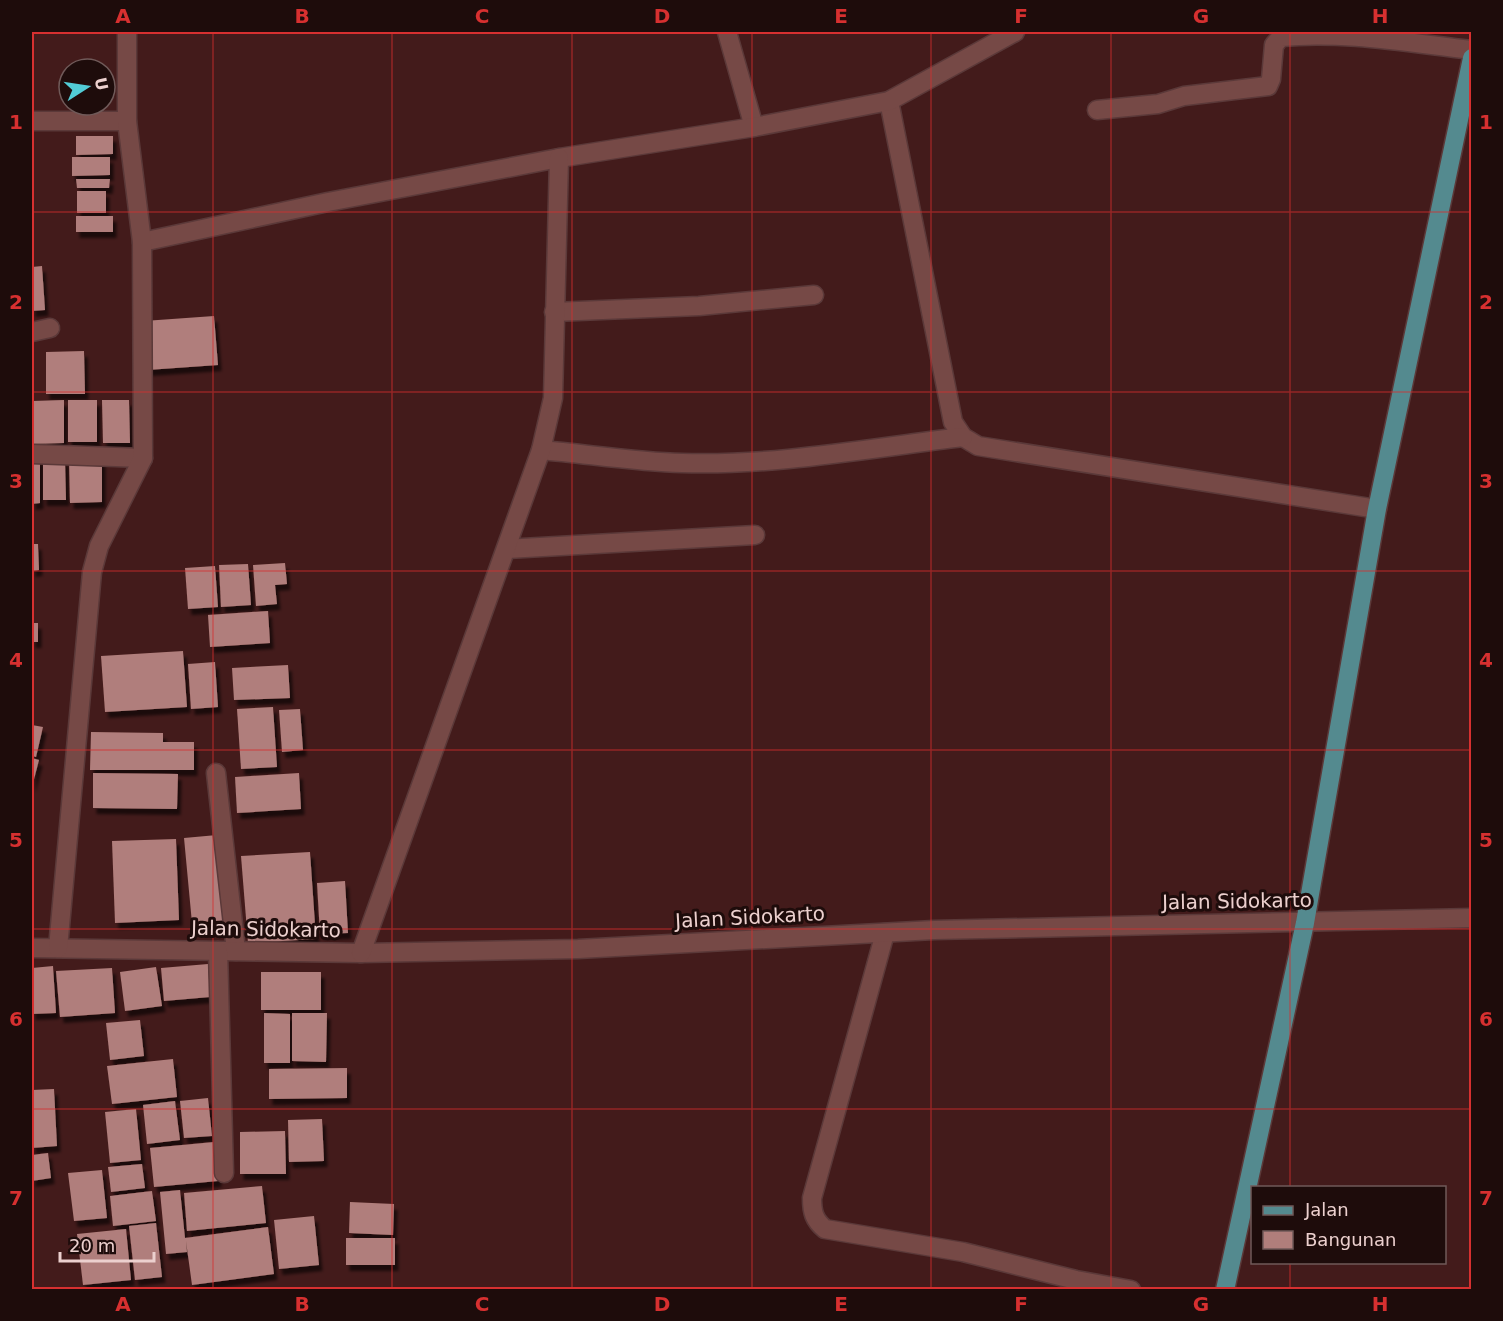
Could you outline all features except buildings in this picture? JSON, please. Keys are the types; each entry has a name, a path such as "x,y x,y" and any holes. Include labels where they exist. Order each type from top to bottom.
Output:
{"main road":[{"path":"1225,1290 1305,922 1377,509 1472,58"}],"street":[{"path":"58,948 92,572 99,546 143,458 142,242 127,121 127,32"},
{"path":"727,32 754,127"},
{"path":"142,242 328,202 559,158 754,127 889,101 1015,32"},
{"path":"1097,110 1158,104 1184,96 1268,86 1271,78 1274,45 1281,37 1302,35 1374,39 1472,50"},
{"path":"889,101 953,422 963,437 978,446 1377,509"},
{"path":"32,121 127,121"},
{"path":"361,953 541,450 553,398 559,158"},
{"path":"554,312 699,306 814,296"},
{"path":"32,332 50,328"},
{"path":"541,450 681,463 733,463 855,453 963,437"},
{"path":"32,454 143,458"},
{"path":"506,549 755,535"},
{"path":"216,773 227,951 224,1173"},
{"name":"Jalan Sidokarto","path":"32,948 361,953 578,949 885,933 1472,918"},
{"path":"885,933 812,1198 812,1210 817,1222 825,1229 963,1252 1076,1280 1131,1290"}]}
